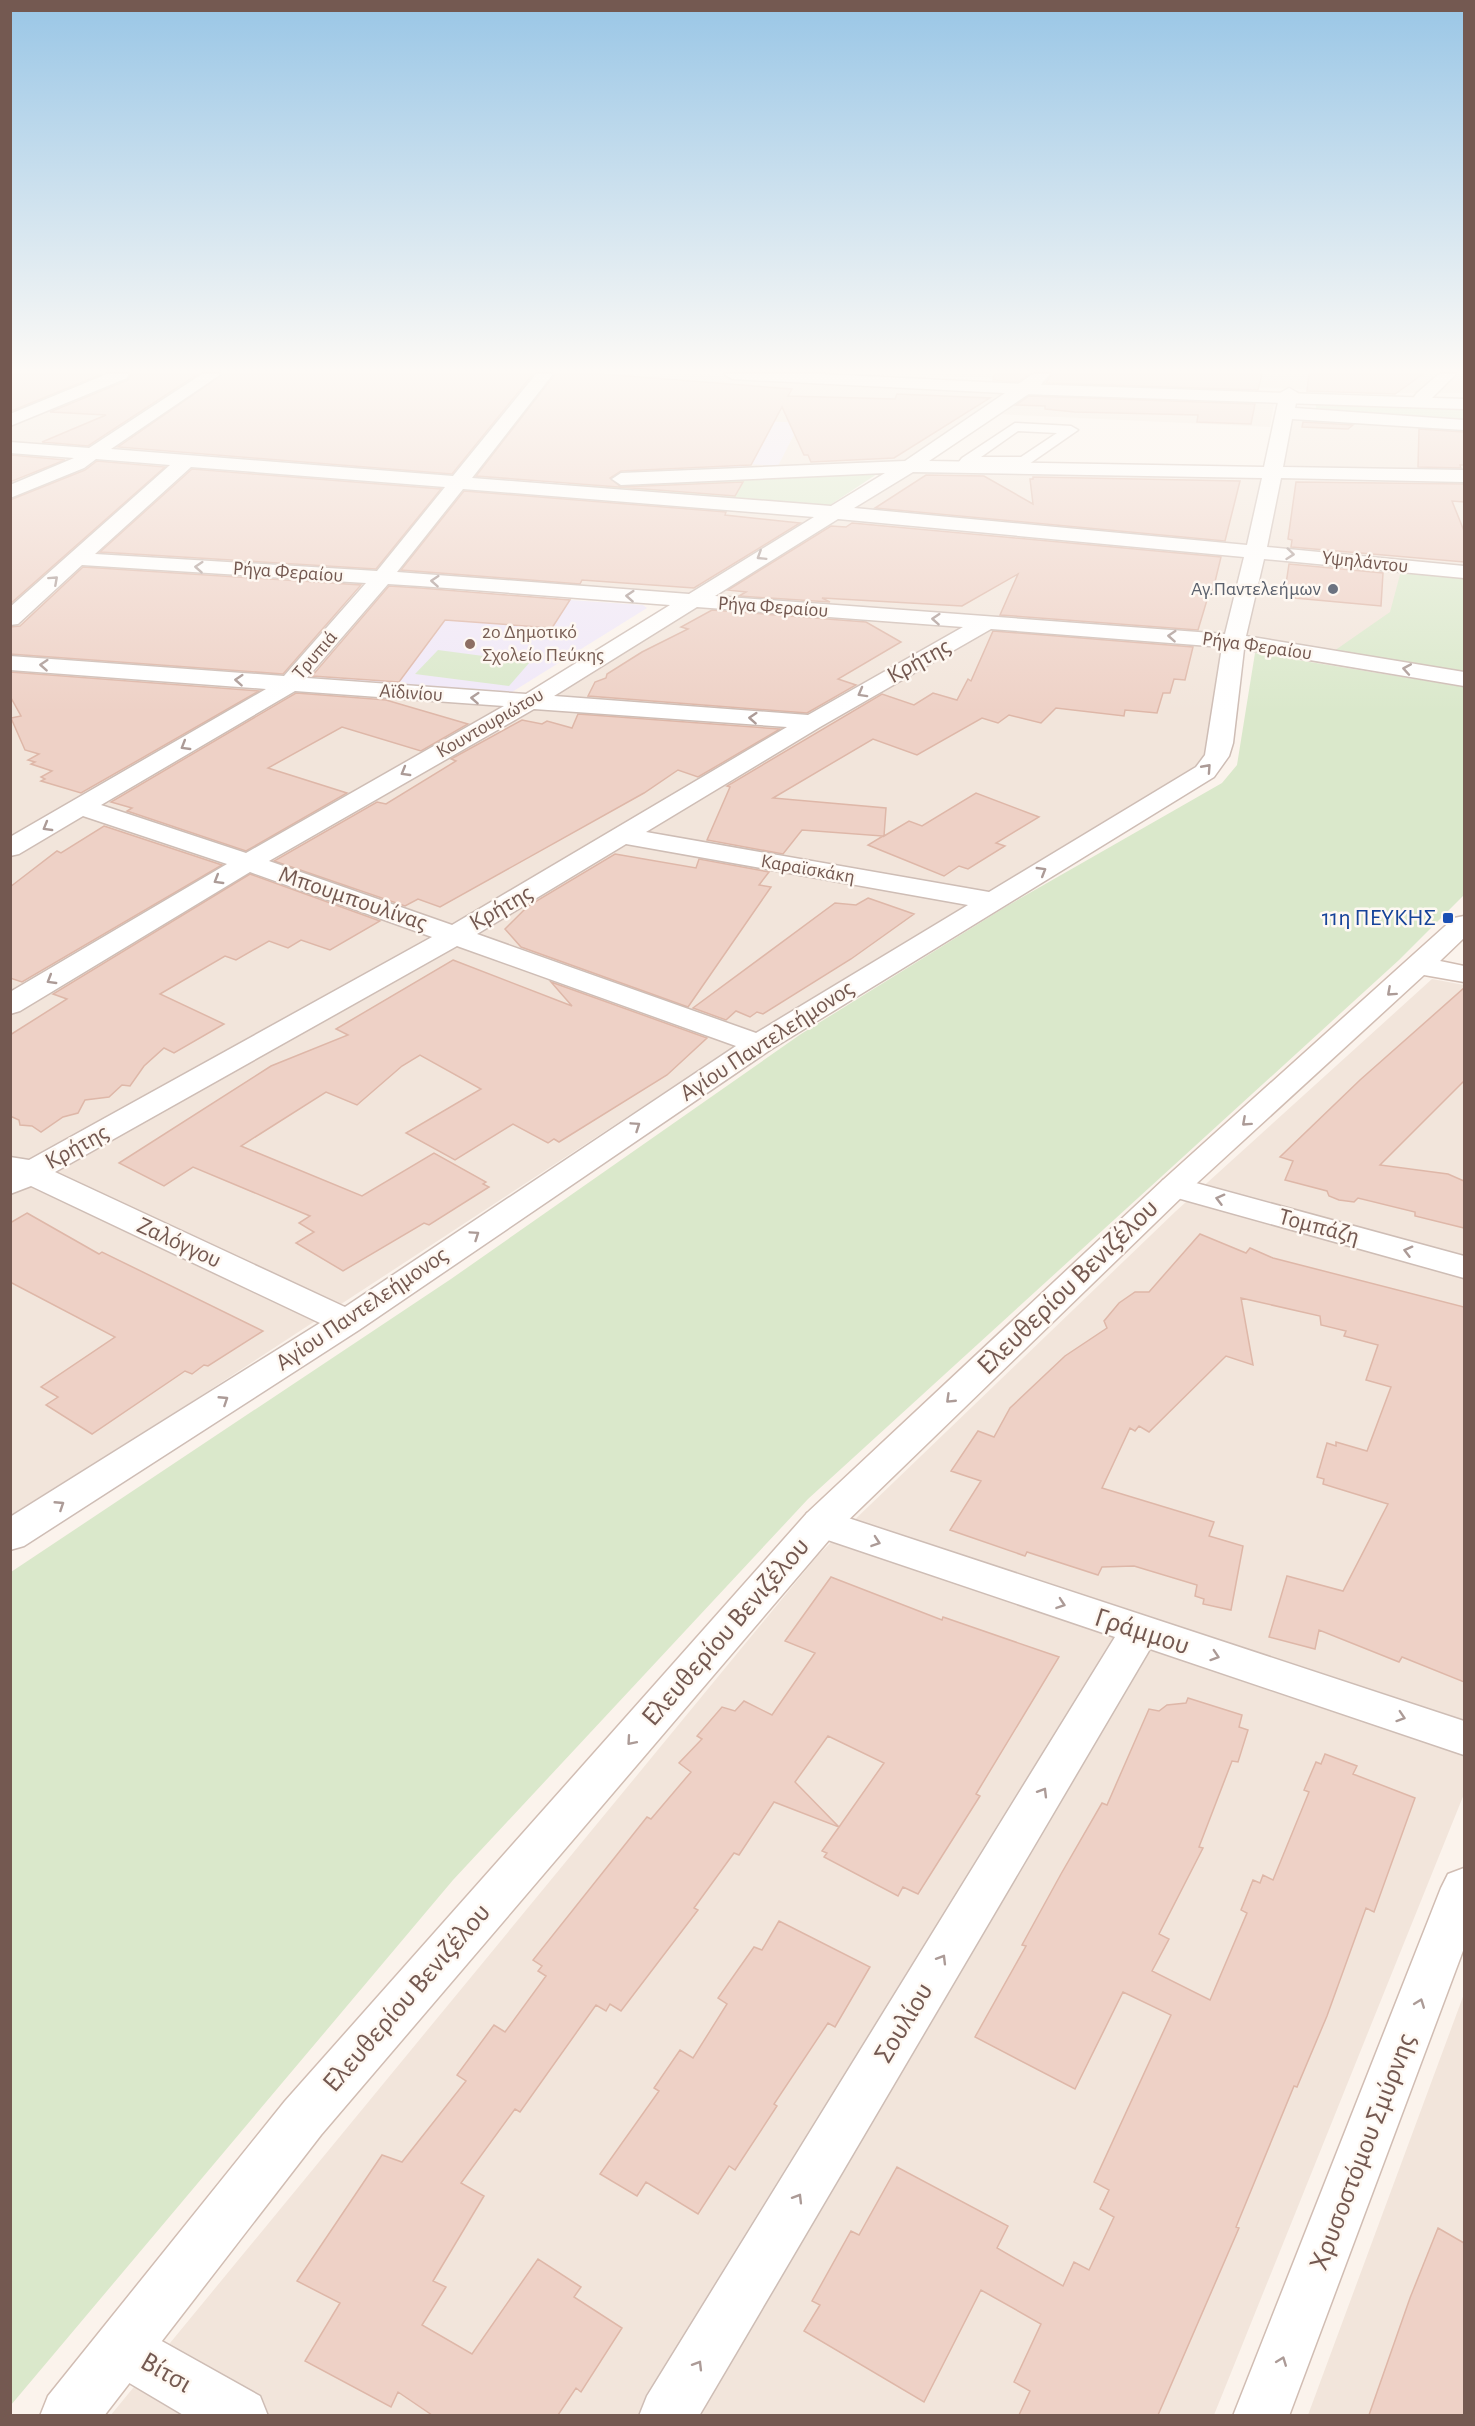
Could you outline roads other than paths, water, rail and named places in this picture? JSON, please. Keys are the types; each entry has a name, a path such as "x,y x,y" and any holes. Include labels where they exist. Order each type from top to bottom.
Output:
{"street":[{"path":"10,619 157,487"},
{"name":"Τρυπιά","path":"10,848 290,684 382,578 455,487"},
{"name":"Υψηλάντου","path":"529,487 831,512 1464,572"},
{"name":"Κουντουριώτου","path":"10,1005 248,862 529,702 873,487"},
{"name":"Αγίου Παντελεήμονος","path":"10,1536 347,1322 759,1044 1205,772 1217,756 1221,743 1234,641 1270,487"},
{"name":"Ρήγα Φεραίου","path":"78,559 382,578 1234,641 1464,679"},
{"name":"Κρήτης","path":"17,1174 456,935 812,722 986,623"},
{"name":"Αϊδινίου","path":"10,663 812,722"},
{"name":"Μπουμπουλίνας","path":"80,807 248,862 759,1044"},
{"name":"Καραϊσκάκη","path":"624,836 992,901"},
{"name":"Ελευθερίου Βενιζέλου","path":"68,2415 123,2349 303,2118 821,1523 1174,1187 1421,966 1464,924"},
{"path":"1421,966 1464,974"},
{"name":"Ζαλόγγου","path":"17,1174 347,1322"},
{"name":"Τομπάζη","path":"1174,1187 1464,1267"},
{"name":"Γράμμου","path":"821,1523 1464,1738"},
{"name":"Σουλίου","path":"667,2415 1140,1631"},
{"name":"Χρυσοστόμου Σμύρνης","path":"1261,2415 1464,1888"},
{"name":"Βίτσι","path":"123,2349 240,2415"}],"place":[{"name":"Αγ.Παντελεήμων","path":"1333,589"},
{"name":"2ο Δημοτικό Σχολείο Πεύκης","path":"470,644"},
{"name":"11η ΠΕΥΚΗΣ","path":"1448,918"}]}
